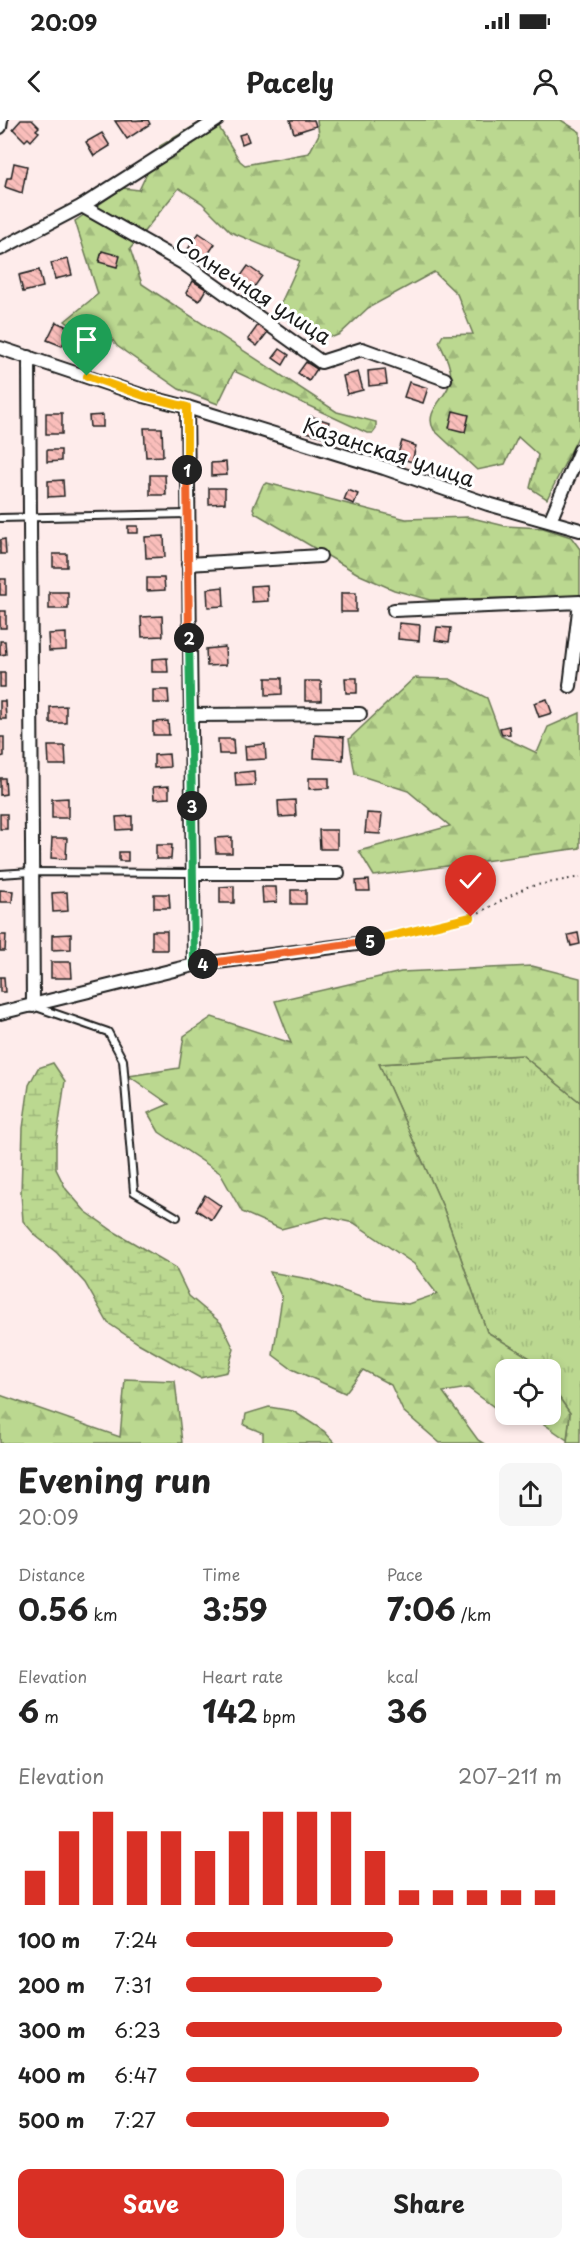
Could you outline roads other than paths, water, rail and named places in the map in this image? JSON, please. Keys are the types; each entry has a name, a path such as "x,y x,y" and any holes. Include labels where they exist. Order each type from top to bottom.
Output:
{"street":[{"path":"0,127 1,120"},
{"path":"0,249 82,206 218,120"},
{"name":"Солнечная улица","path":"82,206 183,263 321,362 362,349 445,379"},
{"name":"Казанская улица","path":"0,348 144,396 187,407 384,468 488,504 580,530"},
{"path":"28,357 33,1006"},
{"path":"187,407 194,965"},
{"path":"550,521 580,450"},
{"path":"188,564 320,556"},
{"path":"394,610 580,602 570,686"},
{"path":"190,715 360,714"},
{"path":"193,873 338,873"},
{"path":"0,1013 194,965 357,944"}],"lane":[{"path":"0,518 187,514"},
{"path":"0,874 31,872 193,873"},
{"path":"33,1006 108,1032 123,1060 134,1192 177,1217"}]}
